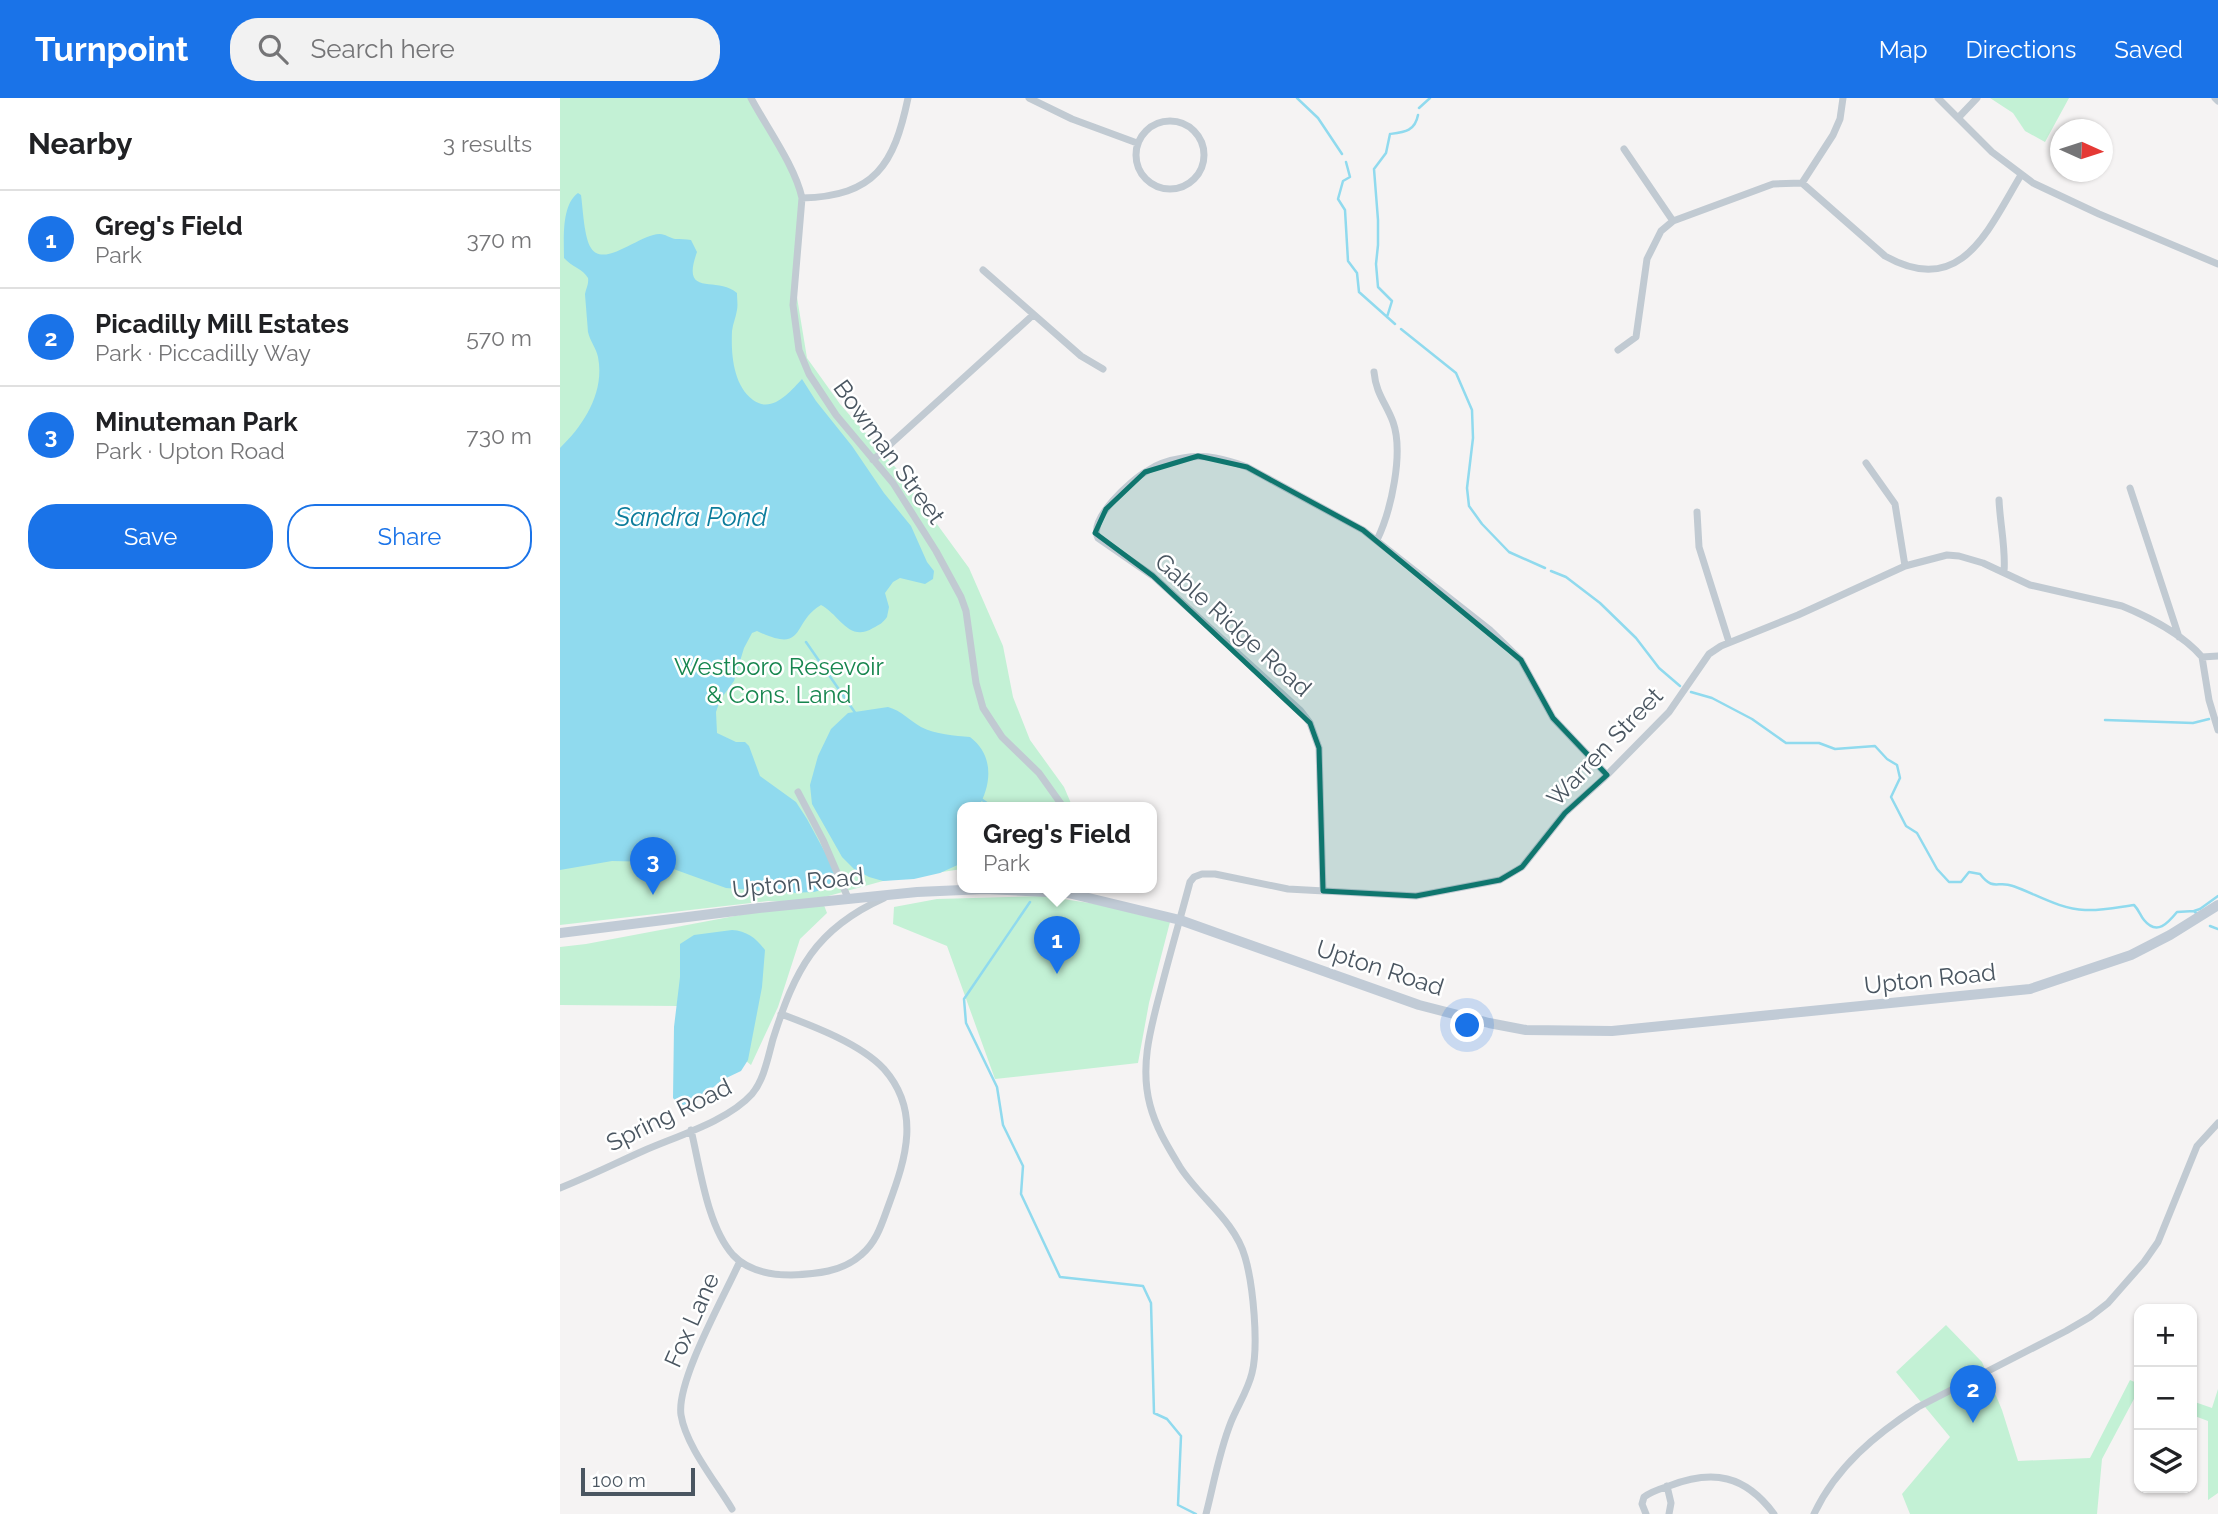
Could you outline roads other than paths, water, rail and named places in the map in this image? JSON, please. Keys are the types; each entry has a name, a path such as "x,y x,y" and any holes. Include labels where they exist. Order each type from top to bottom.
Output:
{"main road":[{"name":"Upton Road","path":"560,933 848,898 957,891"},
{"name":"Upton Road","path":"1085,893 1180,920 1419,1005 1526,1030 1564,1032 1612,1031 2030,989 2132,955 2218,905"}],"street":[{"name":"Bowman Street","path":"751,98 791,168 802,198 793,305 799,350 809,374 828,404 910,507 961,597 969,629 978,695 983,708 1002,737 1039,774 1060,802"},
{"path":"802,198 842,194 868,181 897,144 908,98"},
{"path":"1029,98 1072,119 1137,143"},
{"path":"1802,183 1833,135 1840,119 1843,98"},
{"path":"1938,98 1993,152 2021,175 2063,198 2218,264"},
{"path":"1958,118 1976,98"},
{"path":"1167,121 1185,124 1200,137 1203,144 1201,173 1187,186 1176,189 1159,187 1151,183 1138,168 1135,157 1137,143 1144,132 1157,123 1167,121"},
{"path":"1624,149 1673,221"},
{"path":"1618,350 1636,337 1649,252 1661,231 1673,221 1773,184 1802,183 1885,256 1909,268 1934,270 1959,261 1980,244 2021,175"},
{"path":"983,270 1081,356 1103,369"},
{"path":"873,460 1033,315"},
{"path":"1374,372 1379,397 1392,420 1398,440 1385,524 1377,540 1490,630 1521,660 1553,718 1607,775"},
{"name":"Gable Ridge Road","path":"1323,891 1319,748 1310,723 1300,710 1153,576 1098,538 1095,531 1097,521 1106,509 1145,472 1162,463 1198,456 1229,460 1247,467 1346,519 1377,540"},
{"path":"1866,463 1895,504 1905,566"},
{"path":"2130,488 2179,638"},
{"path":"1999,500 2001,536 2006,557 2004,572"},
{"path":"1698,512 1699,547 1729,642"},
{"name":"Warren Street","path":"1206,1514 1219,1458 1252,1372 1255,1338 1245,1257 1233,1231 1182,1170 1158,1130 1149,1103 1145,1069 1147,1047 1190,882 1194,877 1215,874 1289,889 1416,896 1500,880 1522,867 1565,813 1669,712 1709,654 1729,642 1798,615 1905,566 1947,555 1959,556 2004,572 2031,585 2107,602 2134,611 2179,638 2202,657"},
{"path":"2218,656 2202,657 2209,700 2218,730"},
{"path":"798,792 823,840 848,898"},
{"name":"Spring Road","path":"560,1188 691,1130 743,1103 754,1092 762,1076 781,1014 802,965 822,938 849,917 892,894"},
{"path":"691,1130 716,1227 724,1243 747,1267 763,1272 797,1275 831,1271 860,1256 872,1244 880,1229 907,1149 906,1115 901,1098 884,1070 857,1049 781,1014"},
{"path":"1814,1514 1848,1463 1864,1446 1900,1418 1918,1406 2066,1331 2108,1303 2158,1242 2197,1146 2218,1124"},
{"name":"Fox Lane","path":"732,1509 692,1446 685,1430 681,1406 685,1381 740,1261"},
{"path":"1646,1514 1642,1504 1644,1497 1651,1492 1692,1477 1718,1476 1731,1479 1755,1493 1774,1514"},
{"path":"1667,1486 1671,1503 1669,1514"}],"water":[{"name":"Sandra Pond","path":"578,193 581,195 589,243 597,253 614,253 652,235 691,240 697,252 693,276 697,281 729,288 737,293 732,349 737,378 746,394 760,404 774,403 802,379 911,526 927,562 934,571 933,579 925,584 900,578 893,582 885,593 889,607 887,617 879,625 865,632 851,630 821,605 791,638 773,637 757,631 752,633 744,648 734,681 720,700 716,712 717,733 736,742 745,742 749,746 760,776 796,802 834,869 833,881 821,890 788,893 726,888 654,862 612,861 560,870 560,448 577,429 591,407 599,370 597,354 588,332 585,294 588,278 564,258 566,214"},
{"path":"888,707 927,729 970,737 978,744 987,761 988,780 981,802 957,802 957,865 940,873 914,879 883,881 854,869 842,857 812,804 810,785 818,756 831,729 848,713"},
{"path":"732,930 751,936 765,950 762,987 748,1060 741,1071 722,1080 697,1101 680,1106 673,1098 674,1027 680,977 680,944 694,935"}],"waterway":[{"path":"1297,98 1318,118 1342,154"},
{"path":"1419,108 1430,98"},
{"path":"1387,317 1392,301 1378,287 1378,220 1374,169 1386,153 1390,134 1408,130 1418,115"},
{"path":"1346,162 1350,177 1343,181 1338,199 1345,210 1348,261 1357,273 1359,292 1395,324"},
{"path":"1401,329 1456,373 1472,410 1473,438 1467,488 1469,506 1509,552 1545,568"},
{"path":"1551,571 1566,577 1600,603 1636,638 1659,668 1680,686"},
{"path":"806,642 856,714"},
{"path":"1691,692 1712,698 1752,719 1786,743 1819,743 1835,749 1875,746 1897,765 1900,778 1891,797 1906,826 1917,833 1937,869 1949,882 1961,882 1969,872 1980,874 1989,883 2008,884 2075,909 2097,910 2134,905 2144,920 2153,927 2166,924 2177,912 2196,913"},
{"path":"2105,720 2193,723 2209,719"},
{"path":"981,799 985,802"},
{"path":"2194,911 2218,896"},
{"path":"1030,902 964,999 966,1023 997,1087 1003,1125 1023,1166 1021,1194 1060,1277 1143,1286 1151,1303 1154,1413 1167,1419 1181,1436 1178,1505 1196,1514"},
{"path":"2210,926 2218,929"}],"place":[{"name":"Minuteman Park","path":"653,895"},
{"name":"Greg's Field","path":"1057,974"},
{"name":"Picadilly Mill Estates","path":"1973,1423"}],"park label":[{"name":"Westboro Resevoir & Cons. Land","path":"779,681"}]}
